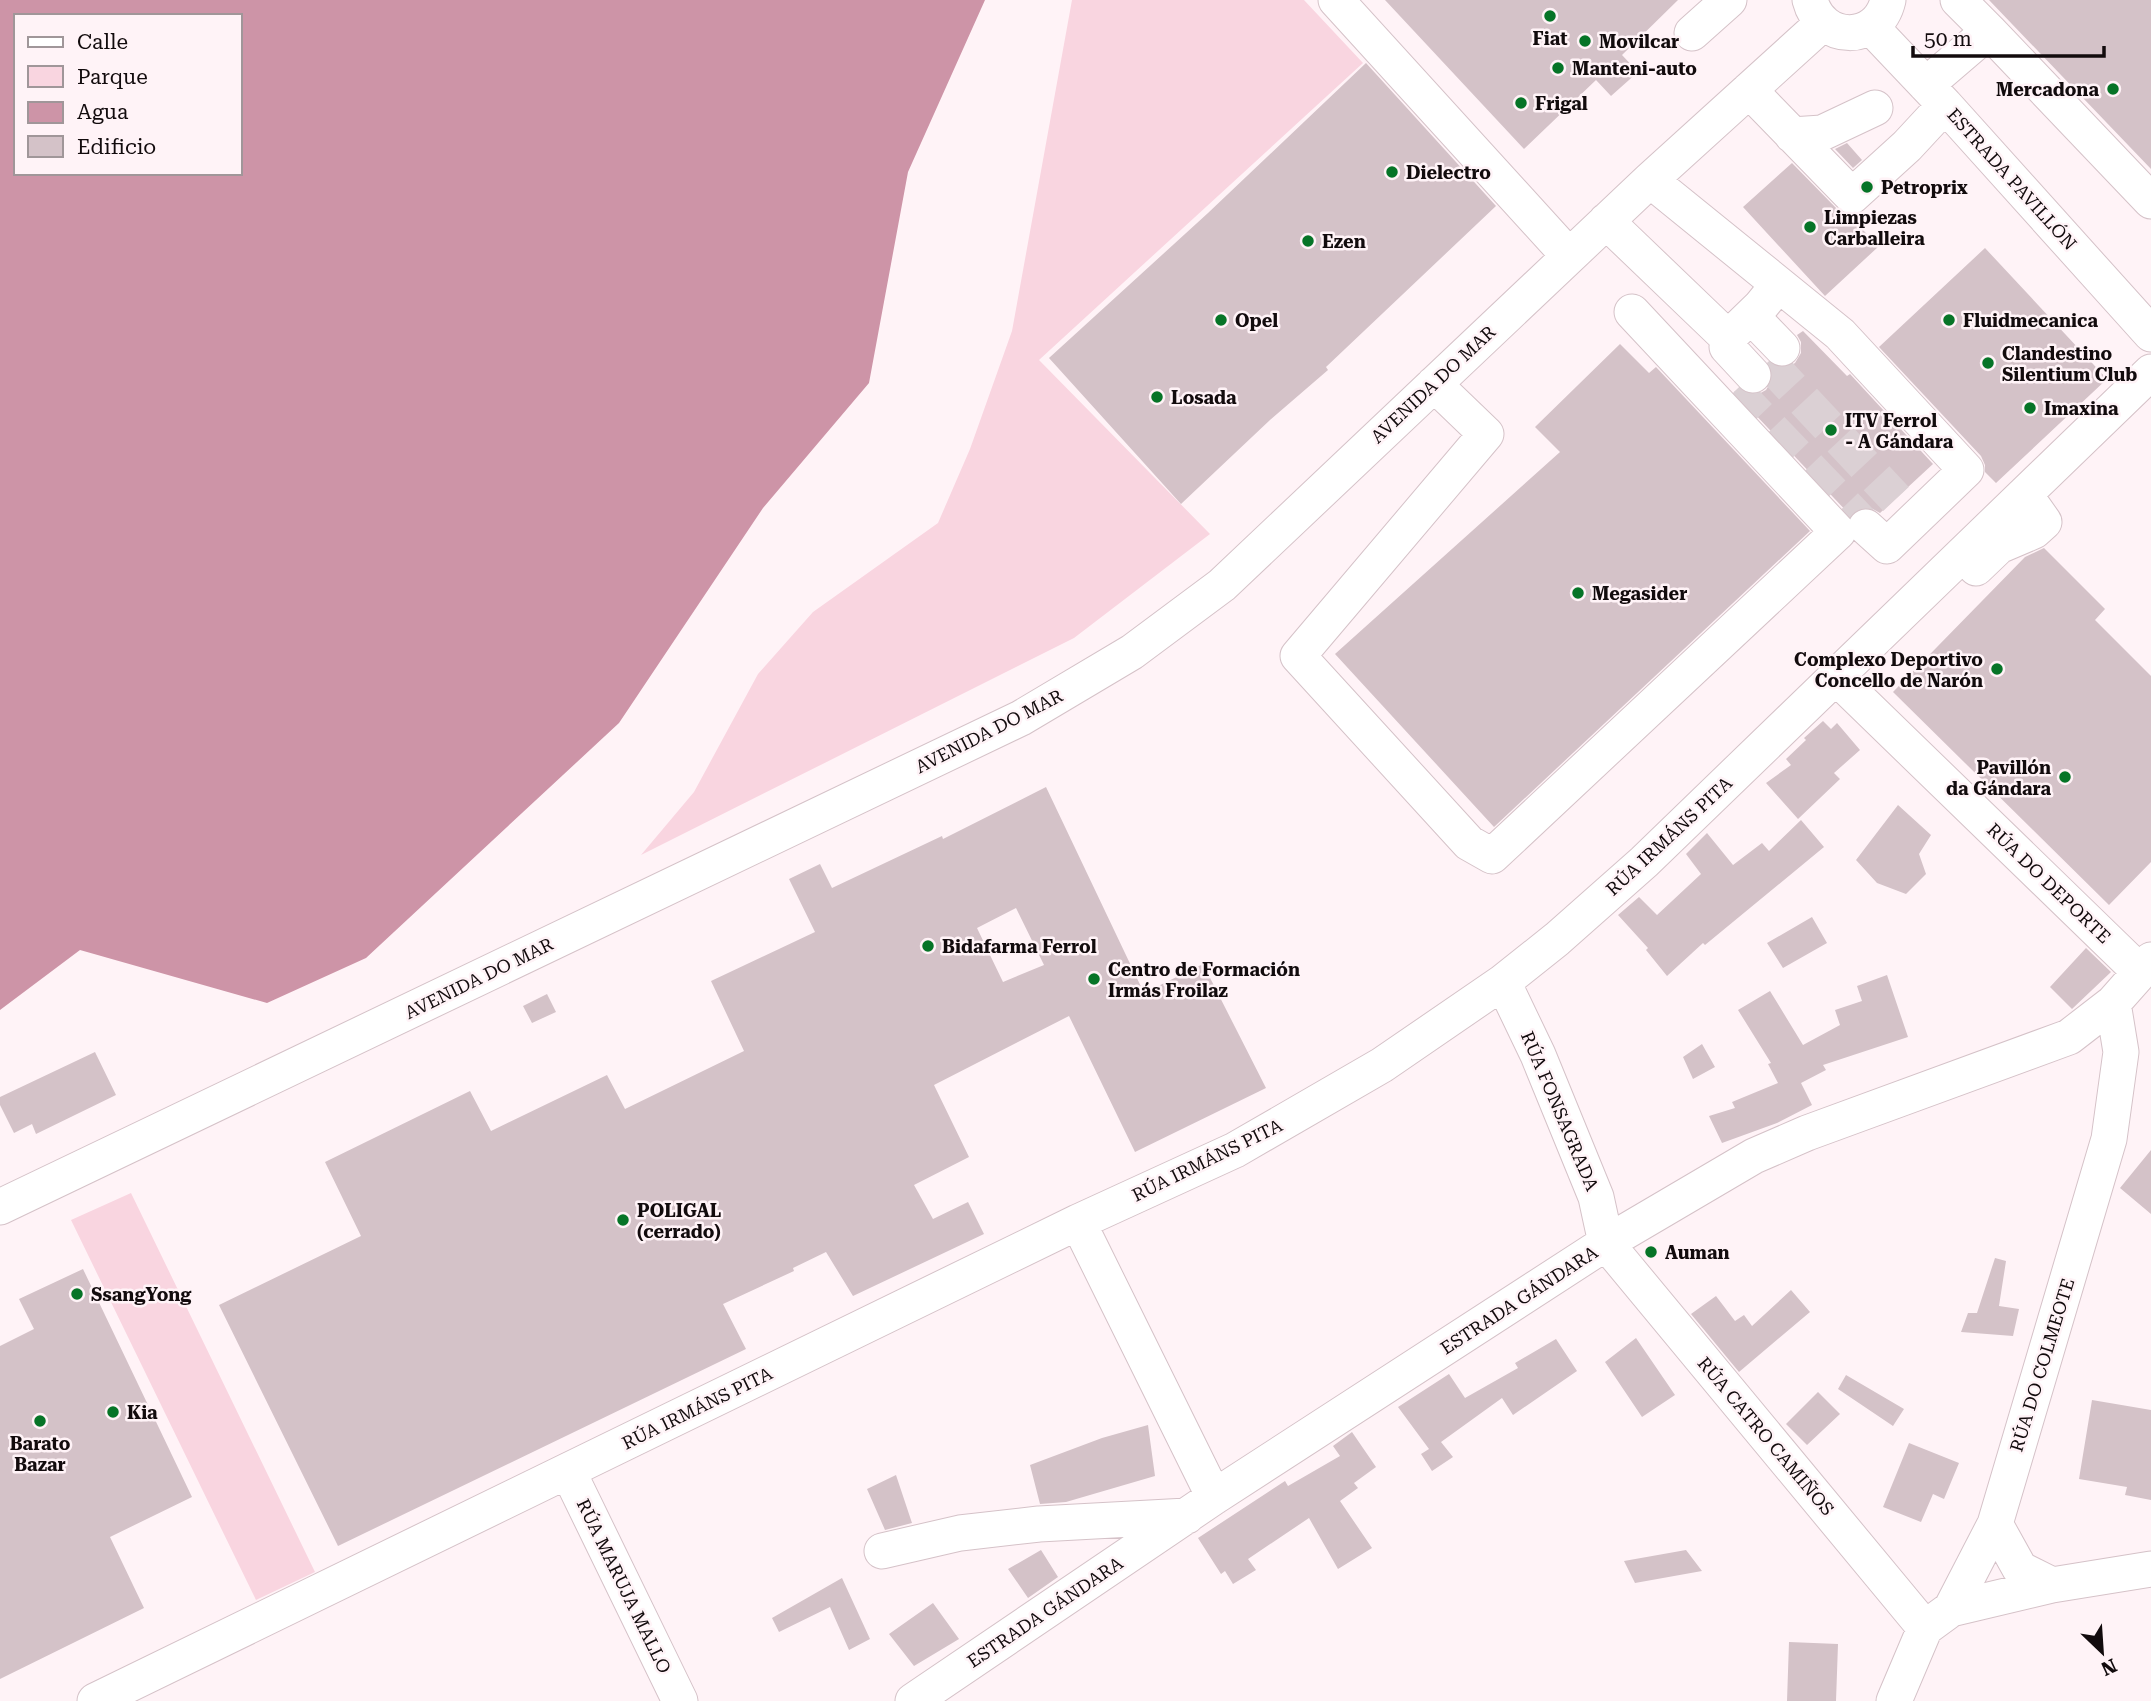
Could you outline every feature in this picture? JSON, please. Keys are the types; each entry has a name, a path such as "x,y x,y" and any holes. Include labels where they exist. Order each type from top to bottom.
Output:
{"street":[{"path":"1336,0 1569,256"},
{"path":"1692,33 1729,0"},
{"path":"1958,0 2151,201"},
{"path":"1816,12 1836,31 1849,33 1879,14"},
{"name":"AVENIDA DO MAR","path":"0,1207 1021,718 1132,652 1222,584 1606,221 1749,90 1816,12"},
{"name":"ESTRADA PAVILLÓN","path":"1879,14 1936,95 2151,334"},
{"path":"1836,179 1891,127 1936,95 1989,31"},
{"path":"1749,90 1836,179"},
{"path":"1792,135 1891,127"},
{"path":"1836,179 1891,127"},
{"path":"1650,180 1840,334 1966,470 1899,516"},
{"path":"1606,221 1760,369"},
{"path":"1730,339 1779,285"},
{"path":"1434,384 1486,433 1298,656 1469,843 1492,856 1838,532 1632,312"},
{"name":"RÚA IRMÁNS PITA","path":"107,1698 1078,1222 1235,1150 1382,1065 1503,982 1557,939 1644,862 1837,678 2035,508 2151,372"},
{"path":"1865,705 1871,668 1999,546 2034,531 2035,508"},
{"name":"RÚA DO DEPORTE","path":"1837,678 2146,966"},
{"name":"ESTRADA GÁNDARA","path":"913,1701 1201,1506 1606,1243 1754,1156 1807,1133 2069,1037 2113,1003 2146,966"},
{"name":"RÚA FONSAGRADA","path":"1503,982 1538,1055 1596,1197 1606,1243"},
{"name":"RÚA DO COLMEOTE","path":"1894,1701 1938,1619 1995,1524 2109,1139 2121,1052 2113,1003"},
{"path":"882,1551 960,1533 1201,1506 1078,1222"},
{"name":"RÚA CATRO CAMIÑOS","path":"1606,1243 1938,1619"},
{"name":"RÚA MARUJA MALLO","path":"568,1471 680,1701"},
{"path":"1995,1524 2020,1569 2052,1586"},
{"path":"1938,1619 2052,1586 2151,1569"}],"green space":[{"path":"1072,0 1304,0 1363,63 1039,360 1210,534 1074,638 641,855 694,792 758,674 813,612 938,523 970,449 1012,331"},
{"path":"131,1193 315,1572 256,1600 71,1220"}],"water":[{"path":"0,0 985,0 908,172 869,383 763,508 619,723 366,958 267,1003 80,950 0,1010"}],"building":[{"path":"1385,0 1678,0 1622,55 1638,72 1611,96 1596,80 1524,149"},
{"name":"Mercadona","path":"1989,0 2151,0 2151,169"},
{"path":"1366,63 1496,206 1326,367 1328,370 1270,420 1181,504 1049,358 1208,213"},
{"path":"1847,143 1862,160 1853,168 1835,149"},
{"name":"Limpiezas Carballeira","path":"1792,163 1838,210 1850,215 1878,247 1825,296 1743,207"},
{"path":"1985,248 2107,379 1996,483 1985,472 1981,456 1879,347"},
{"name":"ITV Ferrol - A Gándara","path":"1803,331 1847,376 1850,374 1933,464 1880,513 1871,508 1860,508 1850,515 1734,392 1738,389 1746,394 1757,395 1766,390 1772,380 1773,371 1769,363 1786,368 1795,363 1801,353 1801,342 1797,335"},
{"name":"Megasider","path":"1620,344 1649,373 1656,367 1810,531 1494,827 1335,654 1560,452 1535,427"},
{"name":"Pavillón da Gándara","path":"2044,548 2105,609 2095,620 2151,676 2151,862 2109,905 1893,692 2025,557"},
{"path":"1823,721 1831,729 1837,723 1860,750 1834,773 1840,779 1798,819 1766,783 1791,765 1786,759"},
{"name":"POLIGAL (cerrado)","path":"1046,787 1144,993 1203,964 1266,1088 1135,1152 1069,1016 934,1085 969,1157 914,1185 933,1219 968,1202 984,1234 853,1296 826,1252 793,1268 794,1271 723,1304 746,1349 338,1546 219,1305 361,1236 325,1162 470,1091 491,1131 607,1075 625,1109 744,1051 711,981 815,932 789,879 820,864 832,888 942,836 943,839","holes":["1016,908 1044,965 1003,982 977,928"]},
{"path":"1898,805 1931,835 1919,854 1926,874 1906,894 1877,883 1856,860"},
{"path":"1801,820 1824,847 1705,945 1703,943 1667,976 1646,950 1648,948 1618,915 1639,897 1657,915 1701,874 1686,854 1707,833 1733,865 1762,843 1769,851"},
{"path":"1812,917 1827,943 1783,968 1767,943"},
{"path":"2086,948 2111,972 2072,1009 2050,987"},
{"path":"1887,975 1908,1037 1823,1065 1826,1070 1801,1083 1812,1105 1777,1123 1722,1143 1709,1116 1735,1108 1732,1102 1778,1083 1768,1064 1771,1063 1738,1010 1770,991 1803,1045 1840,1025 1835,1010 1862,1001 1857,986"},
{"path":"547,994 556,1012 532,1023 523,1006"},
{"path":"1702,1044 1715,1067 1693,1079 1683,1057"},
{"path":"95,1052 116,1095 36,1134 32,1124 14,1133 0,1105 0,1097"},
{"path":"2151,1150 2151,1214 2120,1188"},
{"path":"1995,1258 2006,1261 1999,1306 2019,1309 2013,1336 1961,1332 1968,1313 1977,1313"},
{"path":"83,1269 192,1497 110,1537 144,1608 0,1679 0,1346 34,1329 19,1299"},
{"path":"1791,1290 1810,1312 1739,1372 1691,1314 1716,1296 1735,1321 1744,1315 1752,1326"},
{"path":"1636,1338 1675,1395 1642,1417 1605,1362"},
{"path":"1556,1339 1577,1371 1513,1415 1502,1398 1441,1442 1453,1457 1432,1471 1421,1454 1429,1449 1398,1407 1449,1374 1465,1398 1518,1368 1515,1363"},
{"path":"1846,1375 1904,1409 1893,1426 1838,1389"},
{"path":"1818,1392 1840,1414 1807,1445 1786,1424"},
{"path":"2092,1400 2151,1410 2151,1500 2125,1495 2127,1487 2079,1479"},
{"path":"1148,1425 1155,1476 1066,1502 1040,1504 1030,1465 1102,1438"},
{"path":"1352,1432 1376,1467 1354,1483 1358,1488 1340,1501 1372,1548 1338,1569 1309,1518 1248,1559 1256,1570 1233,1584 1225,1571 1221,1574 1198,1538 1285,1481 1288,1486 1340,1456 1333,1446"},
{"path":"1909,1443 1959,1463 1944,1499 1933,1494 1921,1522 1883,1507"},
{"path":"896,1475 912,1523 885,1530 867,1489"},
{"path":"1041,1550 1058,1577 1028,1598 1008,1569"},
{"path":"1686,1550 1702,1571 1635,1583 1624,1561"},
{"path":"842,1578 870,1639 849,1650 830,1607 779,1632 772,1618"},
{"path":"933,1603 959,1639 914,1666 889,1634"},
{"path":"1789,1642 1838,1644 1836,1701 1787,1701"}],"tunnel":[{"path":"1768,362 1896,499"},
{"path":"1735,391 1866,527"}],"place":[{"name":"Fiat","path":"1550,16"},
{"name":"Movilcar","path":"1585,41"},
{"name":"Manteni-auto","path":"1558,68"},
{"name":"Mercadona","path":"2113,89"},
{"name":"Frigal","path":"1521,103"},
{"name":"Dielectro","path":"1392,172"},
{"name":"Petroprix","path":"1867,187"},
{"name":"Limpiezas Carballeira","path":"1810,227"},
{"name":"Ezen","path":"1308,241"},
{"name":"Opel","path":"1221,320"},
{"name":"Fluidmecanica","path":"1949,320"},
{"name":"Clandestino Silentium Club","path":"1988,363"},
{"name":"Losada","path":"1157,397"},
{"name":"Imaxina","path":"2030,408"},
{"name":"ITV Ferrol - A Gándara","path":"1831,430"},
{"name":"Megasider","path":"1578,593"},
{"name":"Complexo Deportivo Concello de Narón","path":"1997,669"},
{"name":"Pavillón da Gándara","path":"2065,777"},
{"name":"Bidafarma Ferrol","path":"928,946"},
{"name":"Centro de Formación Irmás Froilaz","path":"1094,979"},
{"name":"POLIGAL (cerrado)","path":"623,1220"},
{"name":"Auman","path":"1651,1252"},
{"name":"SsangYong","path":"77,1294"},
{"name":"Kia","path":"113,1412"},
{"name":"Barato Bazar","path":"40,1421"}]}
